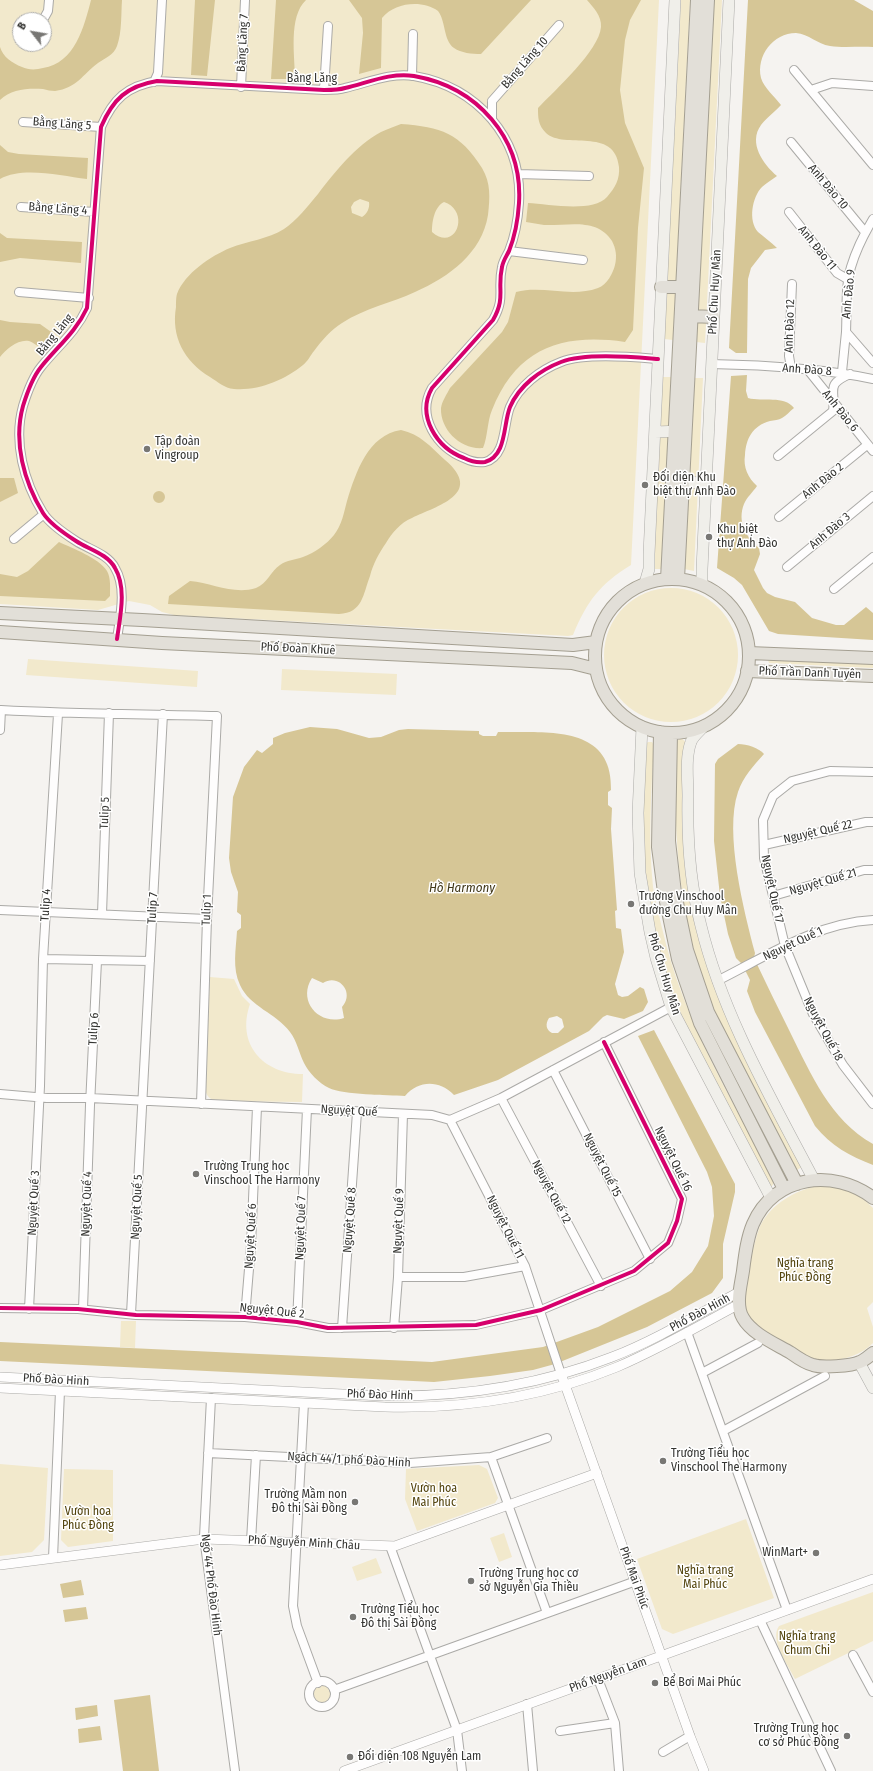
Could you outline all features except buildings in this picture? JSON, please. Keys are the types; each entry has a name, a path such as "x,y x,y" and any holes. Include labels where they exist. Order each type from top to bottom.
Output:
{"main road":[{"path":"645,583 649,569 675,0"},
{"name":"Phố Chu Huy Mân","path":"672,579 680,431 683,287 697,0"},
{"name":"Phố Chu Huy Mân","path":"672,579 682,482 680,431 692,316 708,0"},
{"name":"Phố Chu Huy Mân","path":"702,584 729,0"},
{"path":"662,287 683,287"},
{"path":"692,316 714,317"},
{"path":"655,432 680,431"},
{"path":"682,482 706,483"},
{"path":"672,579 702,584 724,597 736,612 745,628 749,653 747,671 741,691 734,702 716,720 692,730 665,732 642,727 620,714 604,693 596,669 595,655 596,642 605,617 622,596 645,583 672,579"},
{"name":"Phố Đoàn Khuê","path":"0,613 119,618 573,646 596,642"},
{"name":"Phố Đoàn Khuê","path":"0,632 572,663 596,669"},
{"name":"Phố Trần Danh Tuyên","path":"749,653 873,658"},
{"name":"Phố Trần Danh Tuyên","path":"747,671 873,676"},
{"path":"704,726 691,741 688,753 687,824 692,881 701,926 717,981 732,1018 761,1080 814,1180"},
{"name":"Phố Chu Huy Mân","path":"642,727 638,813 640,873 650,932 672,1007 771,1198"},
{"path":"665,732 669,841 675,893 687,950 708,1012 797,1184"},
{"name":"Phố Chu Huy Mân","path":"665,732 658,847 664,892 678,959 700,1023 784,1189"},
{"path":"873,1198 858,1188 834,1180 814,1180 797,1184 784,1189 771,1198 758,1214 750,1234 739,1304 742,1317 753,1329 805,1362 825,1367 860,1362 873,1354"},
{"path":"860,1362 873,1388"}],"street":[{"path":"47,12 49,0"},
{"path":"154,82 158,72 162,0"},
{"name":"Bằng Lăng 7","path":"241,87 246,0"},
{"name":"Bằng Lăng 10","path":"492,101 559,25"},
{"path":"324,90 328,26"},
{"path":"412,76 413,34"},
{"path":"794,70 873,165"},
{"path":"158,72 164,82"},
{"name":"Bằng Lăng","path":"117,639 122,588 118,572 112,562 74,540 44,514 30,486 20,452 19,432 22,408 31,385 40,369 70,337 87,308 89,298 101,127 107,114 117,100 130,89 141,84 164,82 324,90 344,89 374,80 412,76 451,87 473,102 492,119 508,146 518,174 519,204 516,224 509,251 504,259 502,268 502,300 496,315 432,388 427,398 430,427 442,444 461,457 473,461 485,462 495,455 501,446 510,407 518,394 530,381 545,369 563,361 584,358 658,359"},
{"path":"811,90 832,83 872,87"},
{"path":"473,102 492,101 492,119"},
{"name":"Bằng Lăng 5","path":"23,122 101,127"},
{"name":"Anh Đào 10","path":"791,142 865,232"},
{"path":"518,174 589,176"},
{"name":"Bằng Lăng 4","path":"21,207 94,212"},
{"name":"Anh Đào 11","path":"789,212 838,273 849,280"},
{"name":"Anh Đào 9","path":"873,219 865,232 851,267 846,332 873,363"},
{"path":"509,251 583,260"},
{"name":"Anh Đào 12","path":"791,368 789,356 792,284"},
{"path":"19,292 89,298"},
{"path":"778,456 833,411 833,387 837,380 846,373 846,332"},
{"name":"Anh Đào 8","path":"711,364 791,368 846,373 873,379"},
{"name":"Anh Đào 6","path":"808,370 873,451"},
{"name":"Anh Đào 2","path":"779,517 867,445"},
{"name":"Anh Đào 3","path":"787,567 873,496"},
{"path":"14,539 44,514"},
{"path":"834,589 873,557"},
{"path":"0,730 1,710 58,714 163,714"},
{"name":"Tulip 5","path":"102,914 109,713"},
{"name":"Tulip 4","path":"39,1098 43,959 58,714"},
{"name":"Tulip 1","path":"163,714 217,716 206,919 201,1104"},
{"name":"Tulip 7","path":"143,1101 163,714"},
{"name":"Nguyệt Quế 17","path":"785,946 764,858 763,820 773,796 792,781 830,771 873,772"},
{"name":"Nguyệt Quế 22","path":"764,845 866,822 873,822"},
{"name":"Nguyệt Quế 21","path":"773,896 864,870 873,870"},
{"path":"0,910 206,919"},
{"name":"Nguyệt Quế 1","path":"717,981 785,946 823,929 841,924 873,920"},
{"name":"Nguyệt Quế 18","path":"785,946 813,1014 843,1065 873,1104"},
{"path":"43,959 150,961"},
{"name":"Tulip 6","path":"90,1098 97,961"},
{"path":"450,1120 501,1098 672,1007"},
{"name":"Nguyệt Quế 16","path":"541,1310 634,1271 668,1243 678,1221 682,1199 604,1042"},
{"name":"Nguyệt Quế 15","path":"553,1070 650,1259"},
{"name":"Nguyệt Quế","path":"0,1094 39,1098 90,1098 432,1115 450,1120"},
{"name":"Nguyệt Quế 3","path":"29,1309 39,1098"},
{"name":"Nguyệt Quế 4","path":"83,1310 90,1098"},
{"name":"Nguyệt Quế 12","path":"501,1098 601,1286"},
{"name":"Nguyệt Quế 5","path":"131,1314 143,1101"},
{"name":"Nguyệt Quế 6","path":"245,1317 251,1245 257,1107"},
{"name":"Nguyệt Quế 7","path":"297,1322 307,1109"},
{"name":"Nguyệt Quế 8","path":"342,1328 357,1112"},
{"name":"Nguyệt Quế 9","path":"394,1328 398,1277 403,1114"},
{"name":"Nguyệt Quế 11","path":"450,1120 525,1266 541,1310 560,1371"},
{"path":"398,1277 464,1277 525,1266"},
{"name":"Phố Đào Hinh","path":"0,1377 399,1396 474,1392 521,1384 627,1350 740,1292"},
{"name":"Phố Đào Hinh","path":"0,1388 401,1407 464,1405 508,1399 565,1385 626,1363 739,1304"},
{"name":"Nguyệt Quế 2","path":"0,1308 245,1317 297,1322 328,1328 394,1328 476,1325 541,1310"},
{"path":"687,1332 787,1610"},
{"path":"702,1373 758,1343"},
{"name":"Phố Mai Phúc","path":"560,1371 690,1736 704,1771"},
{"path":"723,1431 825,1376"},
{"path":"53,1558 60,1391"},
{"name":"Ngõ 44 Phố Đào Hinh","path":"211,1398 204,1539 235,1771"},
{"path":"304,1403 293,1611 318,1683"},
{"name":"Ngách 44/1 phố Đào Hinh","path":"208,1453 410,1463 491,1457 548,1438"},
{"path":"251,1540 256,1456"},
{"path":"491,1457 547,1613"},
{"name":"Phố Nguyễn Minh Châu","path":"0,1565 204,1539 390,1546 410,1541 597,1473"},
{"path":"390,1546 457,1730 462,1771"},
{"name":"Phố Nguyễn Lam","path":"344,1771 873,1579"},
{"path":"334,1690 636,1581"},
{"path":"760,1620 831,1771"},
{"path":"853,1655 873,1692"},
{"path":"598,1679 615,1723 619,1771"},
{"path":"318,1683 327,1683 334,1690 334,1696 331,1704 317,1706 312,1702 310,1694 311,1688 318,1683"},
{"path":"527,1704 532,1771"},
{"path":"560,1731 615,1723"},
{"path":"663,1752 690,1736"}],"green space":[{"path":"0,0 659,0 631,565 611,579 596,594 589,603 573,635 568,636 174,615 162,612 150,605 129,601 98,610 0,604"},
{"path":"681,0 690,0 673,340 664,339"},
{"path":"713,0 722,0 705,343 696,342"},
{"path":"662,377 672,377 663,569 653,569"},
{"path":"693,378 703,378 694,571 684,569"},
{"path":"678,588 703,596 714,603 723,612 733,629 737,642 737,668 733,681 723,698 714,707 697,717 684,721 664,722 639,714 628,707 619,698 609,681 605,668 604,648 612,623 619,612 628,603 645,593 658,589"},
{"path":"28,659 198,671 197,687 26,675"},
{"path":"768,660 873,664 873,668 769,663"},
{"path":"282,669 397,674 396,695 281,690"},
{"path":"681,738 686,742 698,933 802,1167 797,1170 794,1169 737,1060 716,1015 697,961 689,931 679,868 676,773 677,741"},
{"path":"648,742 652,742 654,745 650,833 651,869 658,913 671,962 695,1027 725,1089 775,1181 772,1186 769,1186 675,1005 654,931 644,872 643,811 646,744"},
{"path":"210,977 234,979 242,996 250,1004 247,1018 247,1032 250,1044 256,1054 276,1069 289,1073 303,1074 302,1102 217,1101 208,1096 205,1087"},
{"name":"Nghĩa trang Phúc Đồng","path":"832,1186 854,1194 873,1208 873,1302 867,1308 873,1327 873,1343 860,1353 827,1361 811,1359 751,1322 746,1312 745,1295 755,1241 759,1229 768,1214 788,1197 805,1189"},
{"path":"121,1321 136,1321 135,1348 120,1347"},
{"path":"0,1464 48,1468 44,1540 32,1552 0,1556"},
{"name":"Vườn hoa Mai Phúc","path":"479,1465 487,1469 498,1498 495,1503 417,1531 405,1499 406,1469"},
{"name":"Vườn hoa Phúc Đồng","path":"64,1469 113,1470 113,1541 68,1547 61,1540"},
{"name":"Nghĩa trang Mai Phúc","path":"746,1519 774,1598 673,1634 662,1629 637,1559"},
{"path":"504,1533 512,1557 499,1562 490,1538"},
{"path":"376,1558 382,1573 357,1581 352,1567"},
{"name":"Nghĩa trang Chum Chi","path":"873,1592 873,1641 795,1679 784,1660 778,1645 776,1638 779,1626"},
{"path":"318,1685 326,1685 331,1690 329,1701 326,1703 318,1703 313,1698 313,1690"}],"water":[{"path":"91,0 122,0 120,35 114,52 69,87 55,91 26,89 14,91 4,96 0,100 0,47 3,54 8,59 24,68 38,69 54,65 63,59 76,42 85,21"},
{"path":"195,0 215,0 207,76 191,75"},
{"path":"276,0 306,0 300,7 295,26 295,79 271,79"},
{"path":"349,0 531,0 481,54 460,51 450,45 441,15 432,7 409,4 394,9 382,18 381,68 359,74 363,33 362,18"},
{"path":"587,0 641,0 630,20 625,40 620,90 625,123 644,168 638,228 633,330 625,342 581,340 562,343 544,349 528,359 514,372 502,389 490,415 483,448 467,446 453,437 444,424 441,408 443,400 450,388 502,332 508,322 516,292 526,290 567,292 588,291 598,288 607,282 615,265 616,256 612,241 606,233 598,229 581,224 544,225 526,222 528,203 558,206 592,205 607,197 615,187 618,179 619,167 615,154 608,147 599,143 588,141 554,138 543,130 538,118 538,108 575,70 593,47 598,37 601,27 600,19 597,12"},
{"path":"748,0 854,0 873,11 873,47 830,46 805,35 796,33 780,37 768,47 764,54 760,70 762,82 781,105 761,125 757,132 756,139 762,159 777,176 759,191 752,209 752,216 758,232 777,248 765,250 751,268 748,279 747,353 736,353 729,348"},
{"path":"401,124 427,127 448,134 457,139 466,147 482,168 487,179 489,191 488,215 485,229 471,252 451,271 428,286 360,313 342,323 323,339 305,363 280,380 252,388 234,389 221,384 201,371 186,356 181,347 176,328 175,318 177,295 186,279 199,266 223,251 265,238 284,229 302,213 354,152 381,132","holes":["360,199 369,202 368,211 362,217 352,213 351,207 354,202","444,202 452,207 457,213 458,221 457,228 453,234 448,237 441,237 432,232 433,219 436,211"]},
{"path":"0,145 8,152 19,154 88,158 87,179 31,172 9,175 0,179"},
{"path":"0,233 7,238 82,242 81,263 20,258 0,262"},
{"path":"0,320 40,324 54,334 41,348 32,342 25,341 17,343 9,348 0,357"},
{"path":"747,375 746,391 748,398 779,400 790,404 794,408 781,419 770,421 759,426 751,434 747,444 745,459 746,468 749,476 757,486 745,501 742,511 742,523 750,539 759,548 760,554 754,570 767,593 775,597 795,602 812,618 836,625 844,625 866,607 873,613 873,640 778,634 769,631 742,585 734,578 717,568 731,376"},
{"path":"401,430 420,438 445,460 456,472 460,482 458,490 444,503 400,525 383,547 376,559 361,601 353,610 347,613 339,614 168,604 169,596 190,581 240,590 256,588 263,584 280,565 312,553 320,548 328,542 339,527 359,467 365,456 380,439 390,433"},
{"path":"0,478 14,478 18,493 0,502"},
{"path":"157,491 161,491 165,497 161,503 157,503 153,499 153,495"},
{"path":"59,542 92,558 107,571 110,580 110,596 105,601 0,596 0,574 17,577 28,571"},
{"name":"Hồ Harmony","path":"310,727 337,729 369,738 381,737 399,730 408,729 479,731 479,734 483,736 496,736 498,732 535,732 572,736 588,742 601,753 609,768 611,790 608,792 608,805 612,808 611,829 617,910 615,911 616,928 621,929 624,952 615,984 618,995 622,997 628,996 640,987 644,989 648,1002 643,1011 624,1019 607,1015 589,1031 498,1080 454,1095 442,1087 429,1084 416,1087 405,1096 344,1092 329,1088 318,1081 306,1067 290,1032 284,1025 257,1005 244,993 238,979 235,965 237,931 241,928 241,915 237,912 238,892 231,872 229,858 233,797 244,767 257,750 262,753 273,744 273,738 285,733","holes":["312,978 323,983 335,981 343,986 347,996 346,1002 342,1007 344,1018 335,1020 326,1018 313,1010 307,995 308,987","557,1016 562,1019 564,1027 558,1033 552,1033 547,1029 547,1022 549,1018"]},
{"path":"738,744 752,747 764,754 749,772 740,787 734,809 733,829 737,872 755,953 754,958 814,1080 823,1095 845,1122 858,1134 873,1144 873,1165 841,1150 815,1126 755,1012 747,991 750,980 742,964 736,958 728,934 720,896 714,841 715,764 718,759"},
{"path":"654,1030 735,1184 735,1192 723,1244 723,1278 712,1293 647,1327 555,1364 533,1370 434,1382 0,1361 0,1342 432,1362 543,1347 598,1327 670,1291 692,1272 708,1246 714,1216 712,1187 707,1172 638,1036"},
{"path":"81,1580 84,1595 63,1598 60,1584"},
{"path":"86,1607 88,1619 65,1622 63,1610"},
{"path":"150,1695 159,1771 123,1771 114,1700"},
{"path":"97,1705 98,1716 76,1720 75,1708"},
{"path":"100,1726 102,1740 79,1743 78,1729"}],"cycle path":[{"path":"117,639 122,603 119,576 108,559 76,541 58,528 43,513 30,488 26,475 22,461 19,434 23,406 35,376 41,367 72,332 83,317 87,308 101,127 116,101 129,90 146,83 157,81 335,90 397,75 405,75 437,82 458,91 476,104 492,119 504,137 513,157 518,179 518,215 513,239 502,265 500,299 497,312 493,320 432,388 428,399 426,409 432,430 445,447 454,453 477,462 485,462 492,459 501,446 508,414 514,399 531,380 545,369 553,365 582,357 658,359"},
{"path":"0,1308 78,1309 136,1315 245,1317 297,1322 328,1328 476,1325 541,1310 634,1271 668,1243 677,1221 682,1199 604,1042"}],"place":[{"name":"Tập đoàn Vingroup","path":"147,449"},
{"name":"Đối diện Khu biệt thự Anh Đào","path":"645,485"},
{"name":"Khu biệt thự Anh Đào","path":"709,537"},
{"name":"Trường Vinschool đường Chu Huy Mân","path":"631,904"},
{"name":"Trường Trung học Vinschool The Harmony","path":"196,1174"},
{"name":"Trường Tiểu học Vinschool The Harmony","path":"663,1461"},
{"name":"Trường Mầm non Đô thị Sài Đồng","path":"355,1502"},
{"name":"WinMart+","path":"816,1553"},
{"name":"Trường Trung học cơ sở Nguyễn Gia Thiều","path":"471,1581"},
{"name":"Trường Tiểu học Đô thị Sài Đồng","path":"353,1617"},
{"name":"Bể Bơi Mai Phúc","path":"655,1683"},
{"name":"Trường Trung học cơ sở Phúc Đồng","path":"847,1736"},
{"name":"Đối diện 108 Nguyễn Lam","path":"350,1757"}]}
